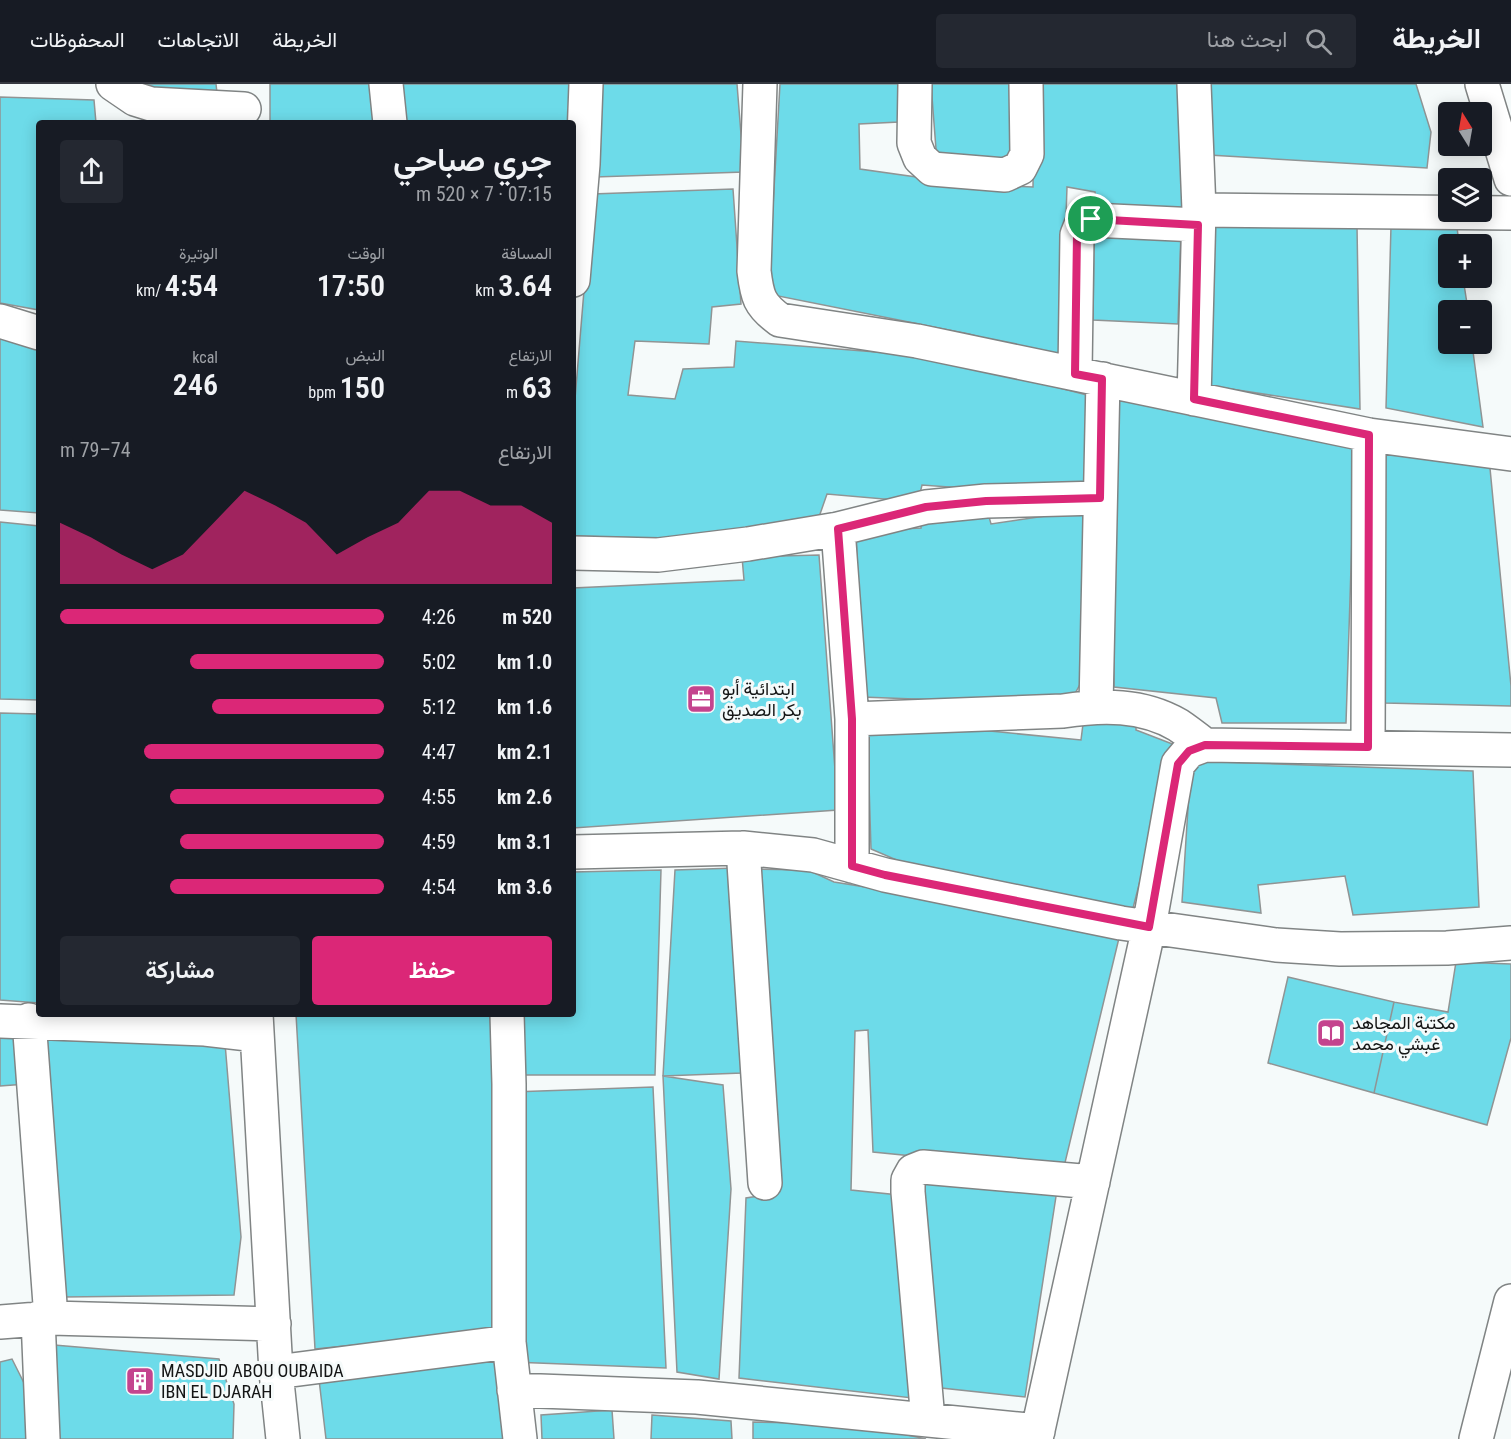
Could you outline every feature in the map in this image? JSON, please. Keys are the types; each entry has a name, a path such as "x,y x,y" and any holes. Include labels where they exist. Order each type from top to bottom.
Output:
{"street":[{"path":"113,84 135,99 151,104 244,105"},
{"path":"386,84 390,120"},
{"path":"576,245 583,165 586,84"},
{"path":"760,84 754,271 757,296 766,311 780,320 917,340 1369,435 1511,454"},
{"path":"915,84 914,143 920,158 932,169 1005,175 1020,168 1027,154 1026,84"},
{"path":"1194,84 1199,217 1194,399"},
{"path":"1482,84 1511,179"},
{"path":"1096,706 1100,498 1077,235 1081,225 1091,219 1511,213"},
{"path":"0,321 36,332"},
{"path":"1368,747 1369,435"},
{"path":"576,553 658,555 748,544 838,529 926,507 986,501 1100,498"},
{"path":"838,529 852,719 852,866"},
{"path":"852,719 1063,711 1096,706 1149,713 1178,725 1205,745"},
{"path":"514,1390 698,1397 928,1420 1037,1435 1149,927 1178,764 1189,751 1205,745 1511,750"},
{"path":"742,848 765,1183"},
{"path":"576,852 742,848 813,855 885,875 1149,927 1276,945 1340,950 1447,948 1511,943"},
{"path":"507,1017 509,1342 520,1439"},
{"path":"43,1439 44,1318 14,1021 205,1029 256,1024 282,1439"},
{"path":"928,1420 908,1192 908,1180 913,1171 923,1167 1093,1182"},
{"path":"1476,1439 1511,1301"},
{"path":"0,1322 44,1318 274,1324"},
{"path":"276,1372 509,1342"}],"building":[{"path":"130,84 216,84 217,93 136,89"},
{"path":"270,84 377,84 380,120 270,120"},
{"path":"394,84 574,84 571,120 397,120"},
{"path":"602,84 737,84 744,172 595,177"},
{"path":"780,84 900,84 899,122 859,124 860,169 966,184 1033,187 1034,84 1180,84 1184,216 1098,209 1095,192 1067,187 1061,360 969,334 768,294"},
{"path":"931,84 1011,84 1012,167 937,162"},
{"path":"1208,84 1416,84 1431,132 1427,168 1209,155"},
{"path":"0,97 94,100 96,120 36,120 36,309 0,303"},
{"path":"733,189 741,304 712,307 709,344 635,341 628,395 675,399 683,369 734,367 736,341 876,352 921,352 1087,395 1089,493 1018,492 922,485 918,502 827,494 819,517 753,541 576,536 576,387 592,194"},
{"path":"1209,225 1357,226 1360,409 1205,385"},
{"path":"1391,226 1457,227 1458,234 1438,234 1438,288 1465,288 1466,300 1438,300 1438,354 1473,354 1483,427 1386,408"},
{"path":"1181,231 1178,324 1093,320 1094,235"},
{"path":"0,337 36,349 36,513 0,510"},
{"path":"1112,395 1355,443 1346,723 1222,723 1216,698 1114,687"},
{"path":"1381,443 1489,458 1511,706 1385,703"},
{"path":"1087,510 1084,677 1072,699 992,702 862,697 856,531 921,528 921,520 988,513 991,524"},
{"path":"0,522 36,526 36,700 0,699"},
{"name":"ابتدائية أبو بكر الصديق","path":"819,555 838,810 576,828 576,588 744,580 742,557"},
{"path":"1085,708 1136,719 1136,730 1175,745 1132,912 922,871 871,849 867,719 1081,740"},
{"path":"0,713 36,714 36,1003 0,1000"},
{"path":"1191,761 1473,771 1479,907 1353,915 1345,876 1258,885 1261,913 1182,902"},
{"path":"736,868 742,1073 663,1076 675,870"},
{"path":"755,869 808,870 834,882 953,901 1119,938 1063,1171 873,1152 868,1030 855,1031 851,1190 899,1195 921,1399 739,1378 746,1198 778,1193"},
{"path":"661,870 655,1075 514,1075 513,1017 576,1017 576,872"},
{"path":"1456,962 1511,964 1511,1038 1487,1125 1374,1093 1394,1002 1448,1012"},
{"name":"مكتبة المجاهد غبشي محمد","path":"1288,977 1394,1002 1374,1093 1268,1063"},
{"path":"296,1017 493,1017 494,1331 315,1349"},
{"path":"0,1035 20,1035 26,1084 0,1086"},
{"path":"36,1040 225,1043 241,1237 234,1295 64,1297"},
{"path":"663,1076 723,1085 731,1189 719,1379 677,1372"},
{"path":"653,1087 666,1368 512,1362 512,1092"},
{"path":"923,1173 1057,1190 1025,1397 932,1387"},
{"name":"MASDJID ABOU OUBAIDA IBN EL DJARAH","path":"54,1345 219,1359 234,1404 233,1439 54,1439"},
{"path":"494,1354 509,1439 326,1439 318,1371"},
{"path":"12,1359 30,1395 33,1439 0,1439 0,1362"},
{"path":"612,1410 614,1439 542,1439 541,1415"},
{"path":"652,1415 731,1421 732,1439 651,1439"},
{"path":"753,1422 856,1424 926,1439 753,1439"}],"place":[{"name":"ابتدائية أبو بكر الصديق","path":"701,699"},
{"name":"مكتبة المجاهد غبشي محمد","path":"1331,1033"},
{"name":"MASDJID ABOU OUBAIDA IBN EL DJARAH","path":"140,1381"}],"route":[{"path":"1091,219 1198,225 1194,399 1369,435 1368,747 1205,745 1189,751 1178,764 1149,927 885,875 852,866 852,719 838,529 926,507 986,501 1100,498 1102,379 1075,374 1077,235 1081,225 1091,219"}]}
